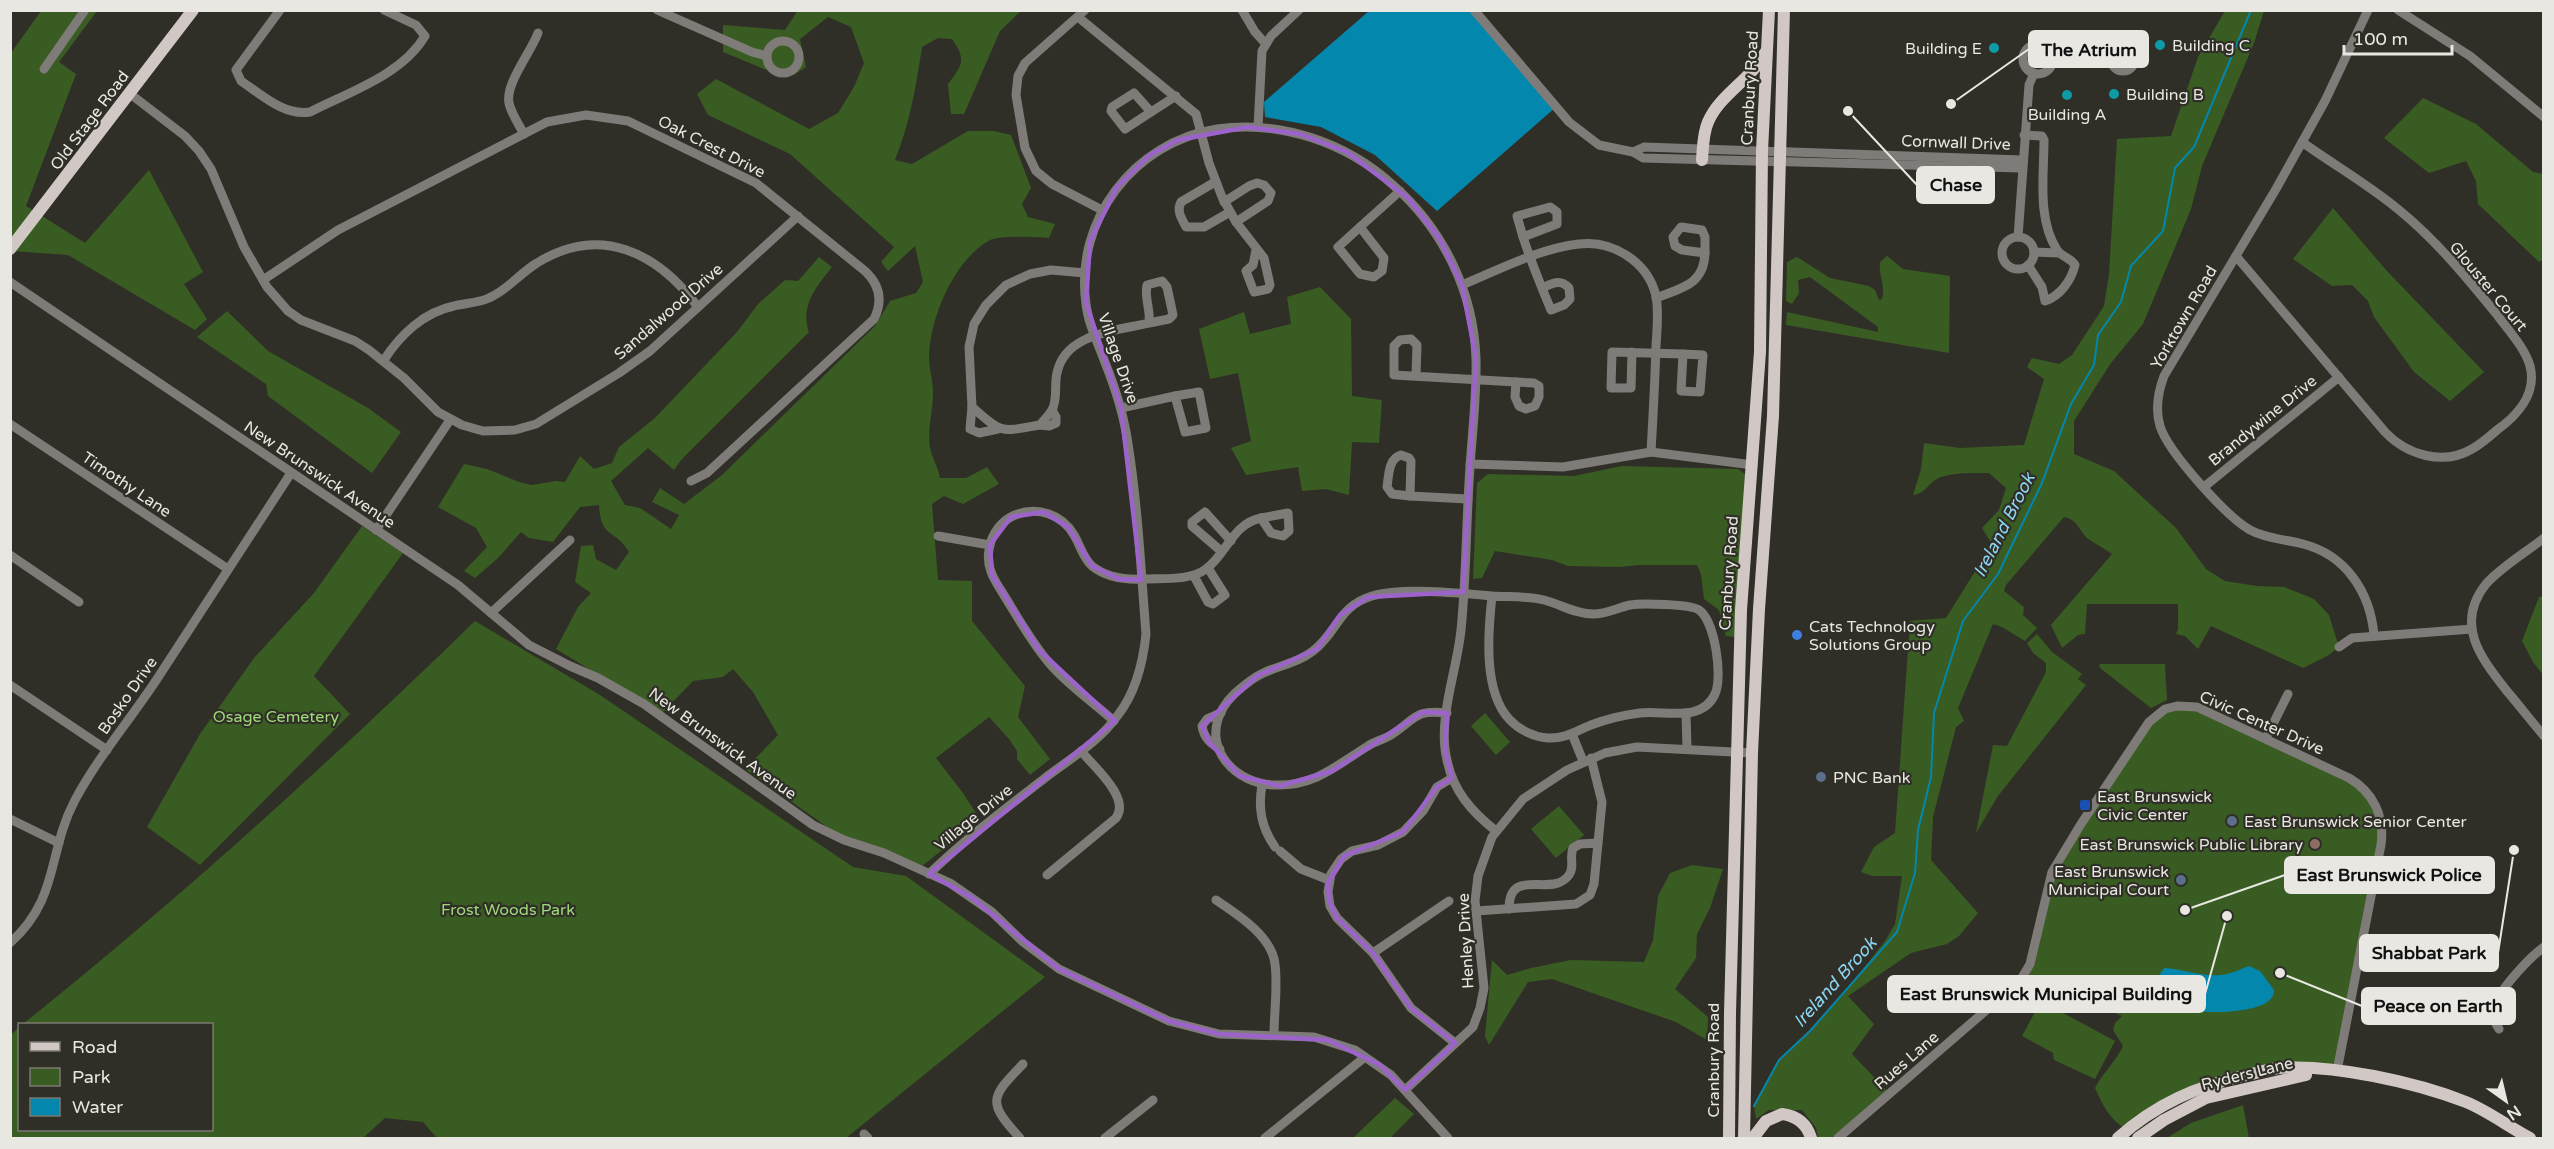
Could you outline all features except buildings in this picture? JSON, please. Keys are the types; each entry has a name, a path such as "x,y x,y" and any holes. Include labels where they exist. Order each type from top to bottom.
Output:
{"main road":[{"name":"Old Stage Road","path":"10,249 193,10"},
{"name":"Cranbury Road","path":"1729,1138 1741,610 1760,352 1762,156 1769,10"},
{"name":"Cranbury Road","path":"1744,1138 1752,753 1758,614 1773,416 1782,157 1784,10"},
{"path":"1703,154 1707,122 1715,110 1753,72 1768,46"},
{"name":"Ryders Lane","path":"2118,1138 2157,1109 2177,1098 2219,1082 2278,1068 2337,1071 2424,1088 2468,1103 2530,1138"},
{"name":"Ryders Lane","path":"2138,1138 2164,1120 2206,1098 2284,1079 2337,1071"},
{"path":"1753,1138 1766,1121 1782,1114 1800,1120 1811,1138"}],"street":[{"path":"44,69 86,10"},
{"path":"280,10 236,70 241,81 297,114 310,112 388,72 417,50 425,36 416,25 384,10"},
{"path":"657,10 752,52 767,56"},
{"path":"1242,10 1255,32 1266,44"},
{"path":"1258,127 1260,61 1266,44 1279,27 1299,10"},
{"name":"Cornwall Drive","path":"1474,10 1569,122 1599,146 1633,152 1644,147 1703,154 2022,164"},
{"name":"Yorktown Road","path":"2368,10 2325,102 2168,370 2158,398 2159,420 2166,441 2227,512 2252,531 2271,538 2313,547 2339,562 2353,576 2363,592 2370,611 2374,635"},
{"path":"2398,10 2470,57 2544,117"},
{"path":"1102,210 1053,184 1036,171 1024,148 1016,95 1018,76 1025,63 1082,14 1196,114 1215,182 1236,222 1256,250"},
{"path":"524,134 509,103 510,94 513,83 538,33"},
{"path":"2037,44 2046,46 2053,58 2047,70 2034,73 2027,69 2024,54 2029,47 2037,44"},
{"path":"2053,58 2093,62 2112,59"},
{"path":"2018,237 2024,135 2029,85 2034,73"},
{"name":"Sandalwood Drive","path":"129,93 184,136 199,151 211,169 244,247 263,280 288,311 301,320 355,341 384,360 438,412 472,429 494,432 515,430 536,424 634,362 798,216"},
{"path":"1150,112 1176,96"},
{"name":"Oak Crest Drive","path":"263,280 338,230 547,122 573,116 600,115 628,121 756,183 872,278 879,291 874,320 707,472 691,481"},
{"name":"Village Drive","path":"929,874 965,840 1081,751 1114,721 1130,696 1143,658 1146,634 1128,444 1121,408 1095,336 1086,303 1085,273 1090,242 1102,210 1117,187 1150,155 1178,140 1224,128 1258,127 1292,132 1324,142 1369,166 1400,191 1424,217 1439,238 1462,285 1474,332 1476,380 1461,631 1444,727 1445,750 1452,778 1467,804 1496,831"},
{"path":"2024,135 2042,136 2044,140 2044,219 2058,253"},
{"name":"Glouster Court","path":"2236,256 2396,442 2415,453 2437,457 2452,456 2473,449 2510,421 2526,400 2531,376 2529,363 2515,339 2460,270 2398,210 2302,142"},
{"path":"1215,182 1181,202 1179,211 1182,219 1186,226 1204,227 1230,212"},
{"path":"1224,202 1257,183 1269,188 1271,194 1268,201 1236,222"},
{"path":"1360,227 1384,258 1382,271 1374,277 1360,274 1338,247 1360,227 1400,191"},
{"path":"1523,237 1554,227 1558,221 1557,212 1551,207 1517,216 1523,237 1530,258 1542,288 1551,310 1568,302 1570,291 1566,285 1558,282 1542,288"},
{"path":"2028,266 2018,269 2008,266 2002,256 2002,250 2007,241 2018,237 2027,239 2034,252"},
{"path":"1462,285 1530,258 1582,243 1611,247 1624,253 1641,267 1649,279 1656,298 1651,452"},
{"path":"384,360 408,330 430,315 442,309 490,298 544,258 579,246 615,246 635,252 670,276 698,307"},
{"path":"1656,298 1697,279 1703,269 1705,252"},
{"path":"2028,266 2042,287 2044,301 2054,298 2063,290 2075,265 2058,253 2034,252"},
{"path":"2028,266 2034,252"},
{"path":"1085,273 1041,271 1014,281 992,297 974,324 969,347 972,407 970,429 979,433 1040,425 1052,410 1057,372 1062,361 1078,342 1169,319 1173,315 1167,287 1162,281 1147,285 1145,292 1150,316 1149,323"},
{"name":"New Brunswick Avenue","path":"10,282 458,585 529,645 598,678 644,704 813,825 827,833 884,853 929,874 971,897 1040,956 1080,979 1185,1027 1219,1034 1274,1035 1328,1040 1355,1050 1380,1065 1448,1138"},
{"path":"1632,352 1683,354"},
{"path":"1416,376 1516,382"},
{"name":"Brandywine Drive","path":"2205,487 2339,377"},
{"path":"1121,408 1175,396 1200,393 1206,428 1185,432 1175,396"},
{"path":"972,407 998,429"},
{"path":"376,530 450,420"},
{"name":"Timothy Lane","path":"10,424 228,569"},
{"path":"1470,464 1563,467 1651,452 1753,465"},
{"name":"Bosko Drive","path":"10,943 28,926 40,907 74,801 155,682 291,473"},
{"path":"1410,496 1468,499"},
{"path":"1114,721 1051,665 1039,650 992,574 988,561 990,545 1000,525 1011,517 1025,512 1044,512 1053,515 1068,526 1092,566 1119,579 1141,580 1194,576 1208,568 1235,533 1261,518"},
{"path":"1221,551 1192,526 1192,522 1205,512 1231,541"},
{"path":"938,536 990,545"},
{"path":"2544,538 2486,585 2476,602 2472,629 2476,648 2482,659 2544,736"},
{"path":"491,612 570,540"},
{"path":"10,555 79,602"},
{"path":"1194,576 1208,602 1213,604 1225,596 1208,568"},
{"path":"1447,713 1429,711 1415,716 1394,733 1365,747 1332,771 1311,781 1295,785 1262,784 1244,778 1231,768 1220,749 1217,729 1221,713 1229,699 1257,676 1298,661 1317,649 1330,633 1340,615 1348,608 1368,597 1384,593 1463,592 1542,599 1581,613 1594,614 1617,610 1631,604 1697,608 1705,615 1711,627 1718,686 1708,704 1696,712 1647,712 1627,715 1598,723 1572,734 1552,738 1528,733 1513,723 1502,709 1494,688 1489,656 1492,596"},
{"path":"2339,646 2352,638 2374,635 2472,629"},
{"path":"10,685 107,750"},
{"path":"2266,738 2288,694"},
{"name":"Civic Center Drive","path":"2020,981 2030,964 2052,872 2081,824 2149,722 2165,709 2197,707 2354,781 2369,794 2380,817 2381,845 2337,1071"},
{"path":"1220,749 1209,742 1203,734 1202,726 1207,719 1221,713"},
{"path":"1686,713 1687,748"},
{"path":"1476,911 1576,904 1590,895 1594,884 1602,802 1587,760 1572,734"},
{"name":"Henley Drive","path":"1405,1090 1473,1027 1484,988 1476,911 1478,876 1483,858 1496,831 1523,799 1567,770 1605,753 1637,747 1752,753"},
{"path":"1047,875 1116,818 1120,808 1119,798 1081,751"},
{"path":"1452,778 1437,788 1423,811 1404,832 1378,845 1348,853 1335,866 1329,880 1328,897 1335,914 1372,953 1411,1008 1455,1043"},
{"path":"1262,784 1260,799 1264,829 1278,849 1301,869 1329,880"},
{"path":"10,819 59,843"},
{"path":"1509,909 1509,897 1514,889 1565,880 1572,871 1573,848 1580,844 1598,843"},
{"path":"1216,900 1248,922 1271,950 1275,963 1274,1035"},
{"path":"1372,953 1449,901"},
{"path":"2499,1029 2494,1022 2496,1002 2531,957 2544,947"},
{"name":"Rues Lane","path":"1839,1138 2020,981"},
{"path":"1265,1138 1365,1057"},
{"path":"1020,1138 1002,1119 996,1102 1001,1087 1023,1064"},
{"path":"1105,1138 1153,1100"}],"highlighted area":[{"path":"1248,127 1300,134 1347,152 1408,198 1439,238 1462,285 1476,358 1463,592 1368,597 1340,615 1317,649 1257,676 1202,726 1209,742 1240,776 1280,786 1332,771 1423,712 1447,713 1445,750 1452,778 1437,787 1403,832 1344,856 1328,883 1329,901 1337,918 1373,953 1411,1008 1455,1043 1405,1090 1380,1065 1328,1040 1219,1034 1169,1021 1059,969 971,897 929,874 1115,721 1039,650 992,575 990,545 1011,517 1044,512 1068,527 1092,566 1119,579 1141,580 1121,408 1086,303 1090,241 1117,187 1150,155 1178,140"}],"green space":[{"path":"798,10 1021,11 1000,31 964,114 951,114 948,84 961,62 957,46 952,39 938,38 922,47 909,118 895,160 912,164 968,131 994,131 1011,135 1031,188 1022,204 1028,217 1055,224 1049,238 995,238 977,249 965,261 946,291 939,308 930,341 929,357 933,393 929,441 940,478 966,478 987,467 999,484 963,504 944,496 932,504 938,580 972,581 972,621 1025,686 1018,717 1050,759 1030,775 1017,759 1017,751 1009,739 989,717 936,758 976,813 962,834 921,867 833,831 745,769 778,735 753,692 733,669 723,677 693,681 662,713 556,649 578,607 591,593 575,582 581,546 593,545 596,559 616,570 629,552 619,539 606,529 600,516 599,505 580,507 553,542 529,538 521,532 497,559 475,578 464,571 487,547 476,528 438,507 464,464 487,469 532,485 556,481 565,482 580,456 594,469 612,463 619,447 655,418 737,332 758,304 785,280 798,281 819,257 832,267 815,290 808,305 809,332 681,460 674,470 648,448 611,481 625,505 640,508 671,529 679,515 652,502 660,488 684,504 722,475 875,326 890,301 916,293 923,282 915,246 888,271 881,262 894,247 790,154 708,115 697,94 716,79 809,129 838,113 854,87 864,63 851,27 828,17 800,39 806,67 794,75 764,69 723,52 723,25 785,30"},
{"path":"41,11 97,11 59,62 76,74 26,206 85,243 149,170 203,272 184,284 207,319 195,330 68,255 11,251 11,53"},
{"path":"2225,11 2264,11 2254,43 2202,166 2191,209 2143,324 2111,363 2074,421 2074,454 2114,471 2176,528 2206,569 2225,581 2284,587 2314,599 2329,615 2339,647 2329,655 2303,668 2211,626 2198,649 2185,636 2176,634 2178,604 2087,604 2085,634 2078,635 2062,648 2051,625 2112,554 2086,537 2074,522 2064,517 2006,585 2004,591 2024,607 2023,615 2037,628 2025,641 1993,624 1958,708 1964,721 1956,727 1933,817 1931,860 1978,913 1959,936 1947,944 1911,953 1848,996 1874,1024 1852,1054 1890,1094 1838,1138 1818,1138 1816,1128 1802,1110 1769,1110 1756,1119 1754,1106 1779,1060 1841,997 1885,941 1895,924 1902,876 1872,876 1861,872 1874,847 1895,833 1910,621 1946,618 1992,544 1982,528 1999,510 2006,488 1989,473 1959,474 1937,479 1921,492 1913,495 1921,469 1924,443 1960,448 2024,445 2044,379 2027,367 2032,358 2059,364 2072,355 2104,306 2109,274 2117,139 2171,136 2198,57"},
{"path":"2423,98 2476,124 2533,172 2543,174 2543,260 2539,262 2478,204 2476,181 2466,161 2429,173 2384,138"},
{"path":"2333,208 2386,270 2484,372 2450,401 2414,372 2374,317 2368,301 2352,285 2332,286 2293,259"},
{"path":"1887,256 1903,269 1950,276 1949,353 1786,325 1787,312 1878,332 1878,327 1810,277 1798,280 1799,293 1792,304 1786,301 1787,262 1797,257 1830,278 1869,286 1875,290 1879,300 1882,299 1883,294 1880,262"},
{"path":"1320,287 1351,319 1352,396 1382,400 1379,443 1352,442 1349,495 1326,489 1302,491 1298,467 1246,475 1231,448 1251,441 1238,373 1210,379 1199,329 1244,312 1250,334 1291,324 1287,297"},
{"path":"227,311 268,351 368,408 401,432 372,473 268,396 266,384 197,337"},
{"path":"1622,466 1738,469 1745,474 1748,482 1735,637 1726,636 1719,610 1704,599 1701,574 1697,565 1568,566 1552,560 1495,551 1482,578 1473,579 1477,483 1488,474 1574,476"},
{"name":"Osage Cemetery","path":"362,526 403,553 314,676 350,714 200,865 147,827 200,734 254,658 314,593"},
{"path":"2543,596 2543,675 2522,641 2539,597"},
{"name":"Frost Woods Park","path":"475,621 600,695 853,867 906,876 1045,977 846,1138 437,1138 423,1122 385,1118 363,1138 11,1138 11,1035 18,1028 18,1131 213,1131 213,1023 24,1023 197,878 365,726"},
{"path":"2037,634 2052,652 2082,674 2078,679 2086,685 1998,796 1976,833 1993,745 2007,746 2046,672 2046,663 2033,653 2027,643"},
{"path":"2099,664 2165,664 2167,700 2151,708 2100,668"},
{"path":"2187,706 2359,785 2382,823 2337,1071 2278,1068 2187,1092 2127,1130 2108,1112 2095,1088 2123,1046 2113,1030 2115,1023 2122,1016 2026,973 2052,872 2158,714"},
{"path":"1485,713 1510,742 1496,755 1471,726"},
{"path":"1559,806 1584,835 1556,858 1531,829"},
{"path":"1692,865 1723,869 1710,908 1697,934 1696,958 1675,989 1708,1017 1707,1040 1676,1022 1552,979 1528,982 1489,1045 1485,1036 1492,960 1507,975 1571,960 1644,962 1653,940 1658,896 1670,873"},
{"path":"2041,1001 2115,1041 2095,1079 2054,1060 2053,1053 2022,1036"},
{"path":"1395,1098 1414,1114 1390,1138 1353,1138"},
{"path":"2243,1105 2249,1138 2167,1138 2191,1123"}],"water":[{"path":"1474,10 1556,107 1437,211 1375,155 1321,127 1265,117 1264,102 1369,11"},
{"path":"2249,966 2260,971 2274,990 2270,1000 2257,1007 2239,1011 2196,1011 2162,1004 2154,998 2155,982 2164,968 2221,975"}],"waterway":[{"name":"Ireland Brook","path":"1754,1106 1779,1060 1810,1031 1897,932 1915,873 1918,830 1931,777 1934,713 1963,621 1998,574 2042,483 2071,404 2094,365 2098,335 2121,302 2131,266 2163,231 2175,168 2194,147 2251,10"}],"place":[{"name":"Building C","path":"2160,45"},
{"name":"Building E","path":"1994,48"},
{"name":"Building B","path":"2114,94"},
{"name":"Building A","path":"2067,95"},
{"name":"The Atrium","path":"1951,104"},
{"name":"Chase","path":"1848,111"},
{"name":"Cats Technology Solutions Group","path":"1797,635"},
{"name":"PNC Bank","path":"1821,777"},
{"name":"East Brunswick Civic Center","path":"2085,805"},
{"name":"East Brunswick Senior Center","path":"2232,821"},
{"name":"East Brunswick Public Library","path":"2315,844"},
{"name":"Shabbat Park","path":"2514,850"},
{"name":"East Brunswick Municipal Court","path":"2181,880"},
{"name":"East Brunswick Police","path":"2185,910"},
{"name":"East Brunswick Municipal Building","path":"2227,916"},
{"name":"Peace on Earth","path":"2280,973"}]}
